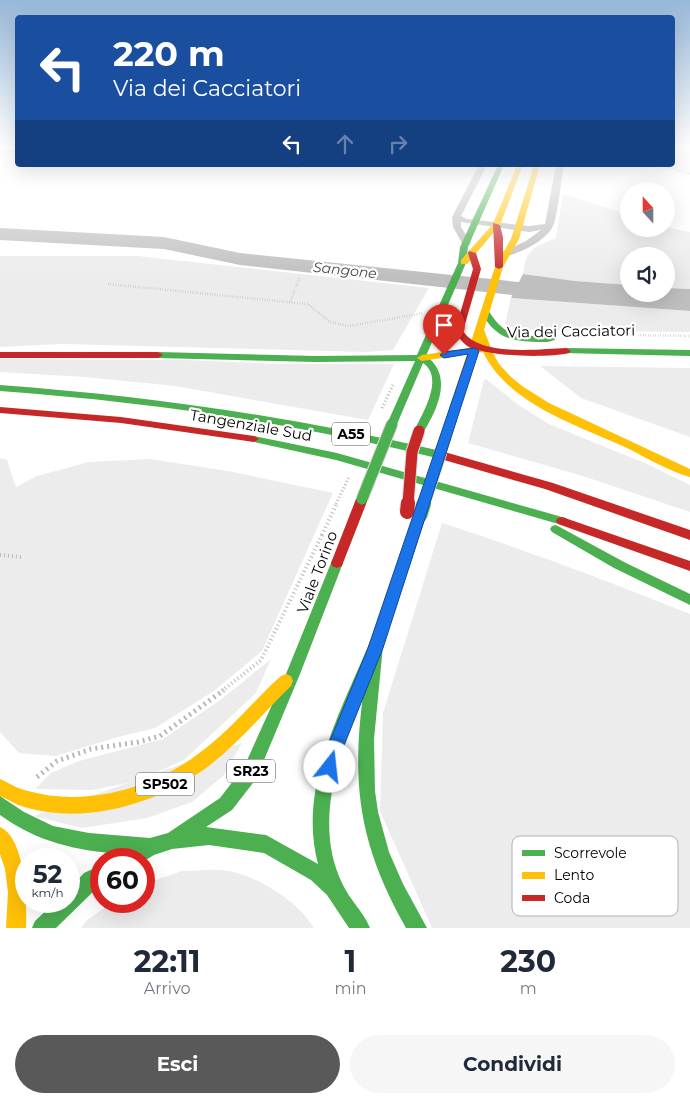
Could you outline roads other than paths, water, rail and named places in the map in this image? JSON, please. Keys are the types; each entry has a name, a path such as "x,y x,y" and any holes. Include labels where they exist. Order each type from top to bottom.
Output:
{"main road":[{"name":"SR23","path":"469,248 475,222 489,191"},
{"path":"509,191 496,225 469,248 477,268 459,331 463,338 481,350 499,370 533,398 553,410 690,473"},
{"path":"334,888 325,854 321,825 333,753 376,648 468,370 478,359 481,350 480,331 491,292 498,270 515,239 529,191"},
{"path":"496,225 499,238 498,270"},
{"name":"Viale Torino","path":"172,840 226,804 250,773 293,674 392,424 469,248"},
{"path":"485,312 490,326 504,335 517,338 550,338 576,344"},
{"name":"Via dei Cacciatori","path":"0,355 73,353 295,359 422,358 518,344 690,346"},
{"name":"Via dei Cacciatori","path":"481,350 690,353"},
{"path":"410,544 407,512 410,486 410,454 438,383 438,376 430,362 422,358"},
{"name":"Tangenziale Sud","path":"0,388 170,403 331,429 530,480 690,535"},
{"name":"Tangenziale Sud","path":"0,410 117,420 237,436 322,453 515,506 580,526 690,566"},
{"path":"515,506 619,565 690,600"},
{"path":"376,648 365,768 367,795 372,826 382,857 396,891 417,928"},
{"name":"SP502","path":"0,787 26,799 47,803 66,803 106,800 156,787 196,767 233,735 251,714 293,674"},
{"path":"0,805 11,816 27,827 67,840 150,848 172,840 209,836 266,844 317,874 334,888 360,928"},
{"path":"0,836 8,847 16,875 18,906 16,928"},
{"path":"42,928 90,881"}],"street":[{"path":"469,191 456,216 457,227 469,248"},
{"path":"506,254 541,236 548,226 555,191"},
{"path":"456,216 465,221 518,228 534,229 548,226"}],"waterway":[{"name":"Sangone","path":"0,234 164,243 240,259 557,293"}]}
